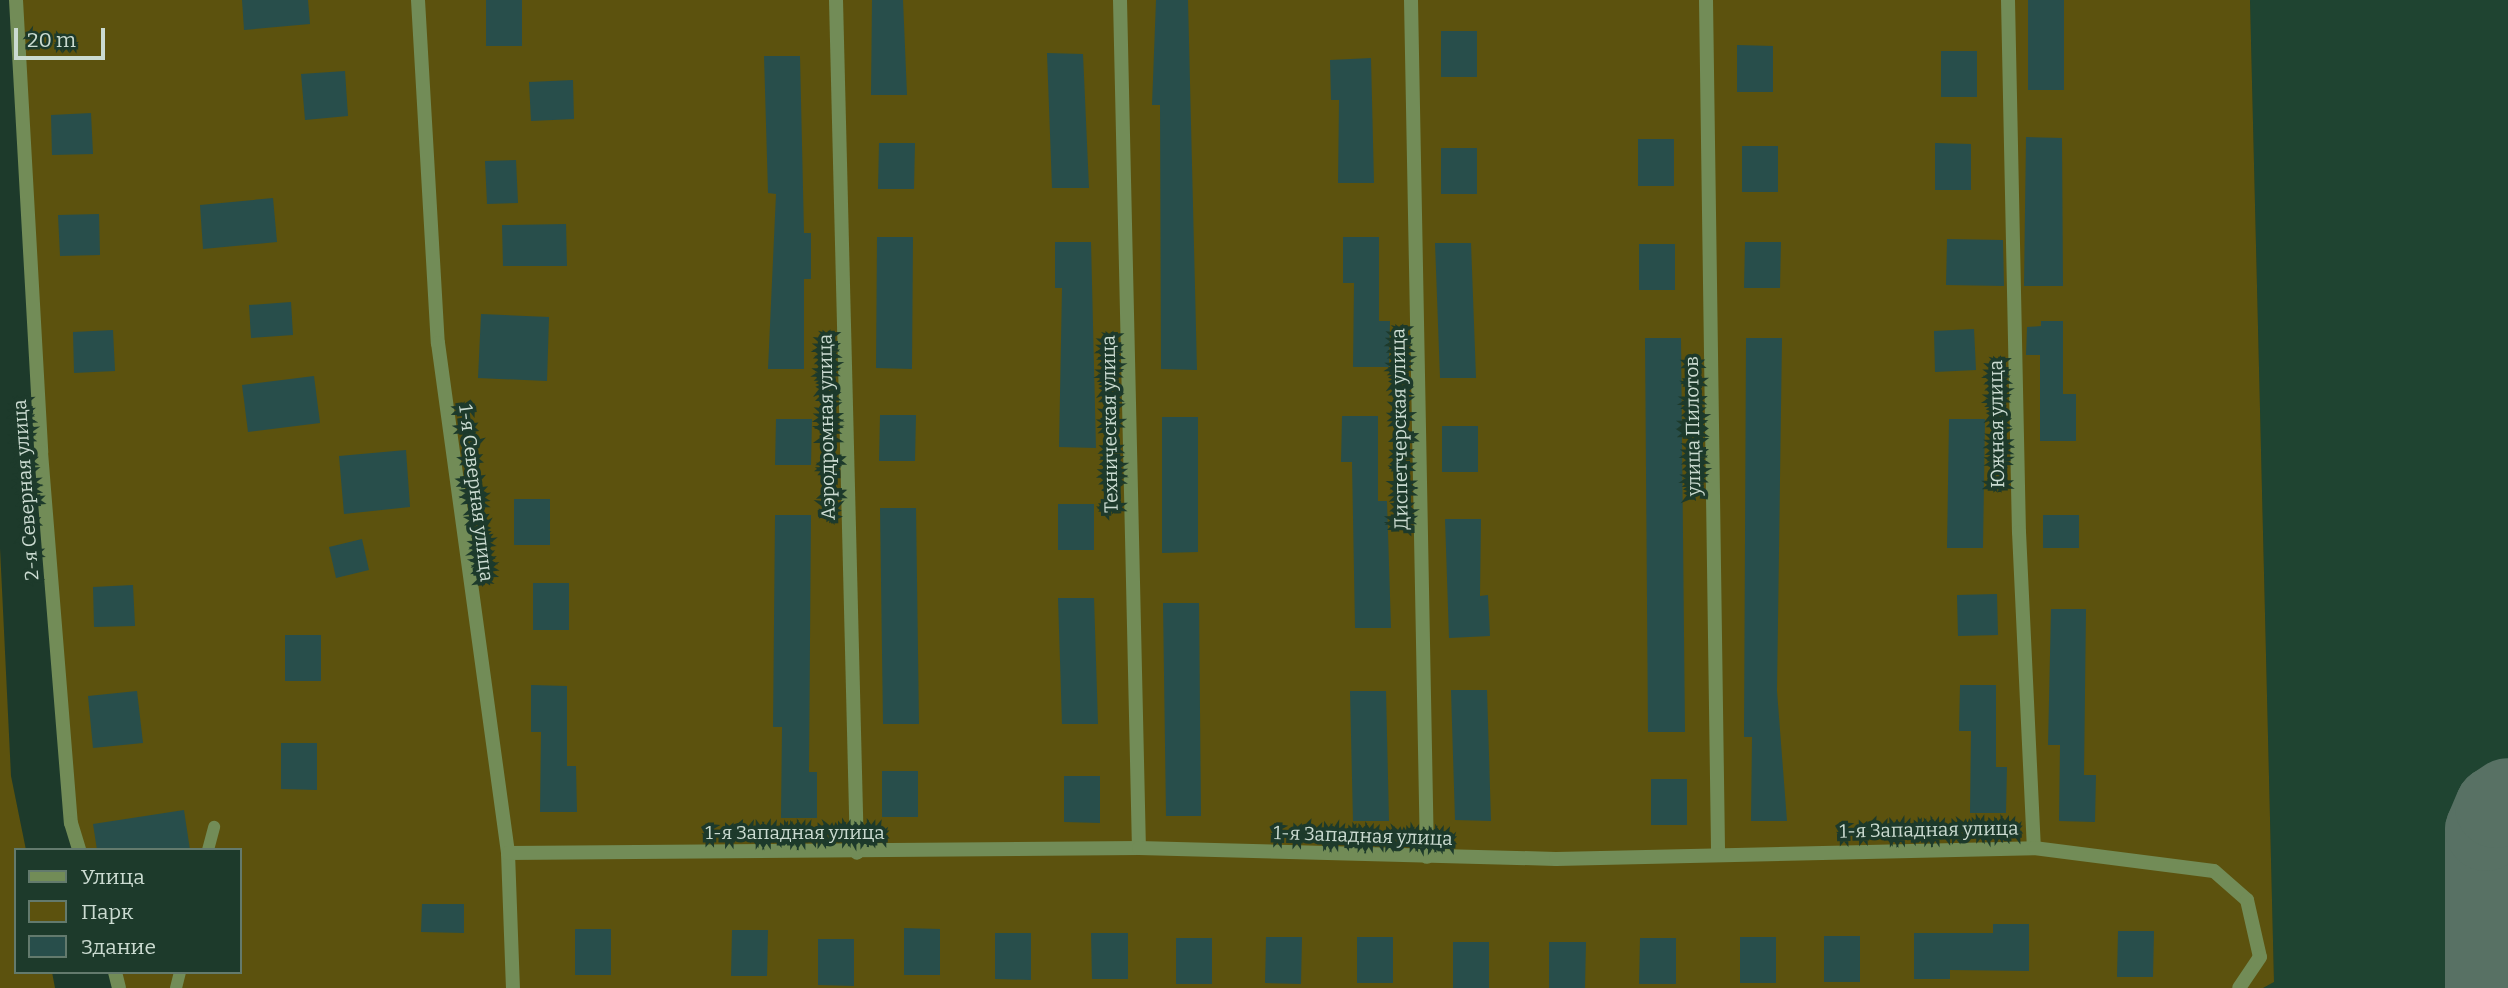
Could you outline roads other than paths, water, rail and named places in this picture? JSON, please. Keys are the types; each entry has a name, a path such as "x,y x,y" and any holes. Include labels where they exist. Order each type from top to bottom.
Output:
{"street":[{"name":"2-я Северная улица","path":"16,0 41,452 71,823 78,848"},
{"name":"1-я Северная улица","path":"418,0 438,343 509,853 513,988"},
{"name":"Аэродромная улица","path":"836,0 857,853"},
{"name":"Техническая улица","path":"1120,0 1139,848"},
{"name":"Диспетчерская улица","path":"1411,0 1427,858"},
{"name":"улица Пилотов","path":"1706,0 1718,852"},
{"name":"Южная улица","path":"2008,0 2019,531 2034,848"},
{"name":"1-я Западная улица","path":"509,853 857,853 1139,848 1427,858 2034,848 2214,871 2247,900 2260,957 2239,988"}],"lane":[{"path":"209,848 214,827"}]}
